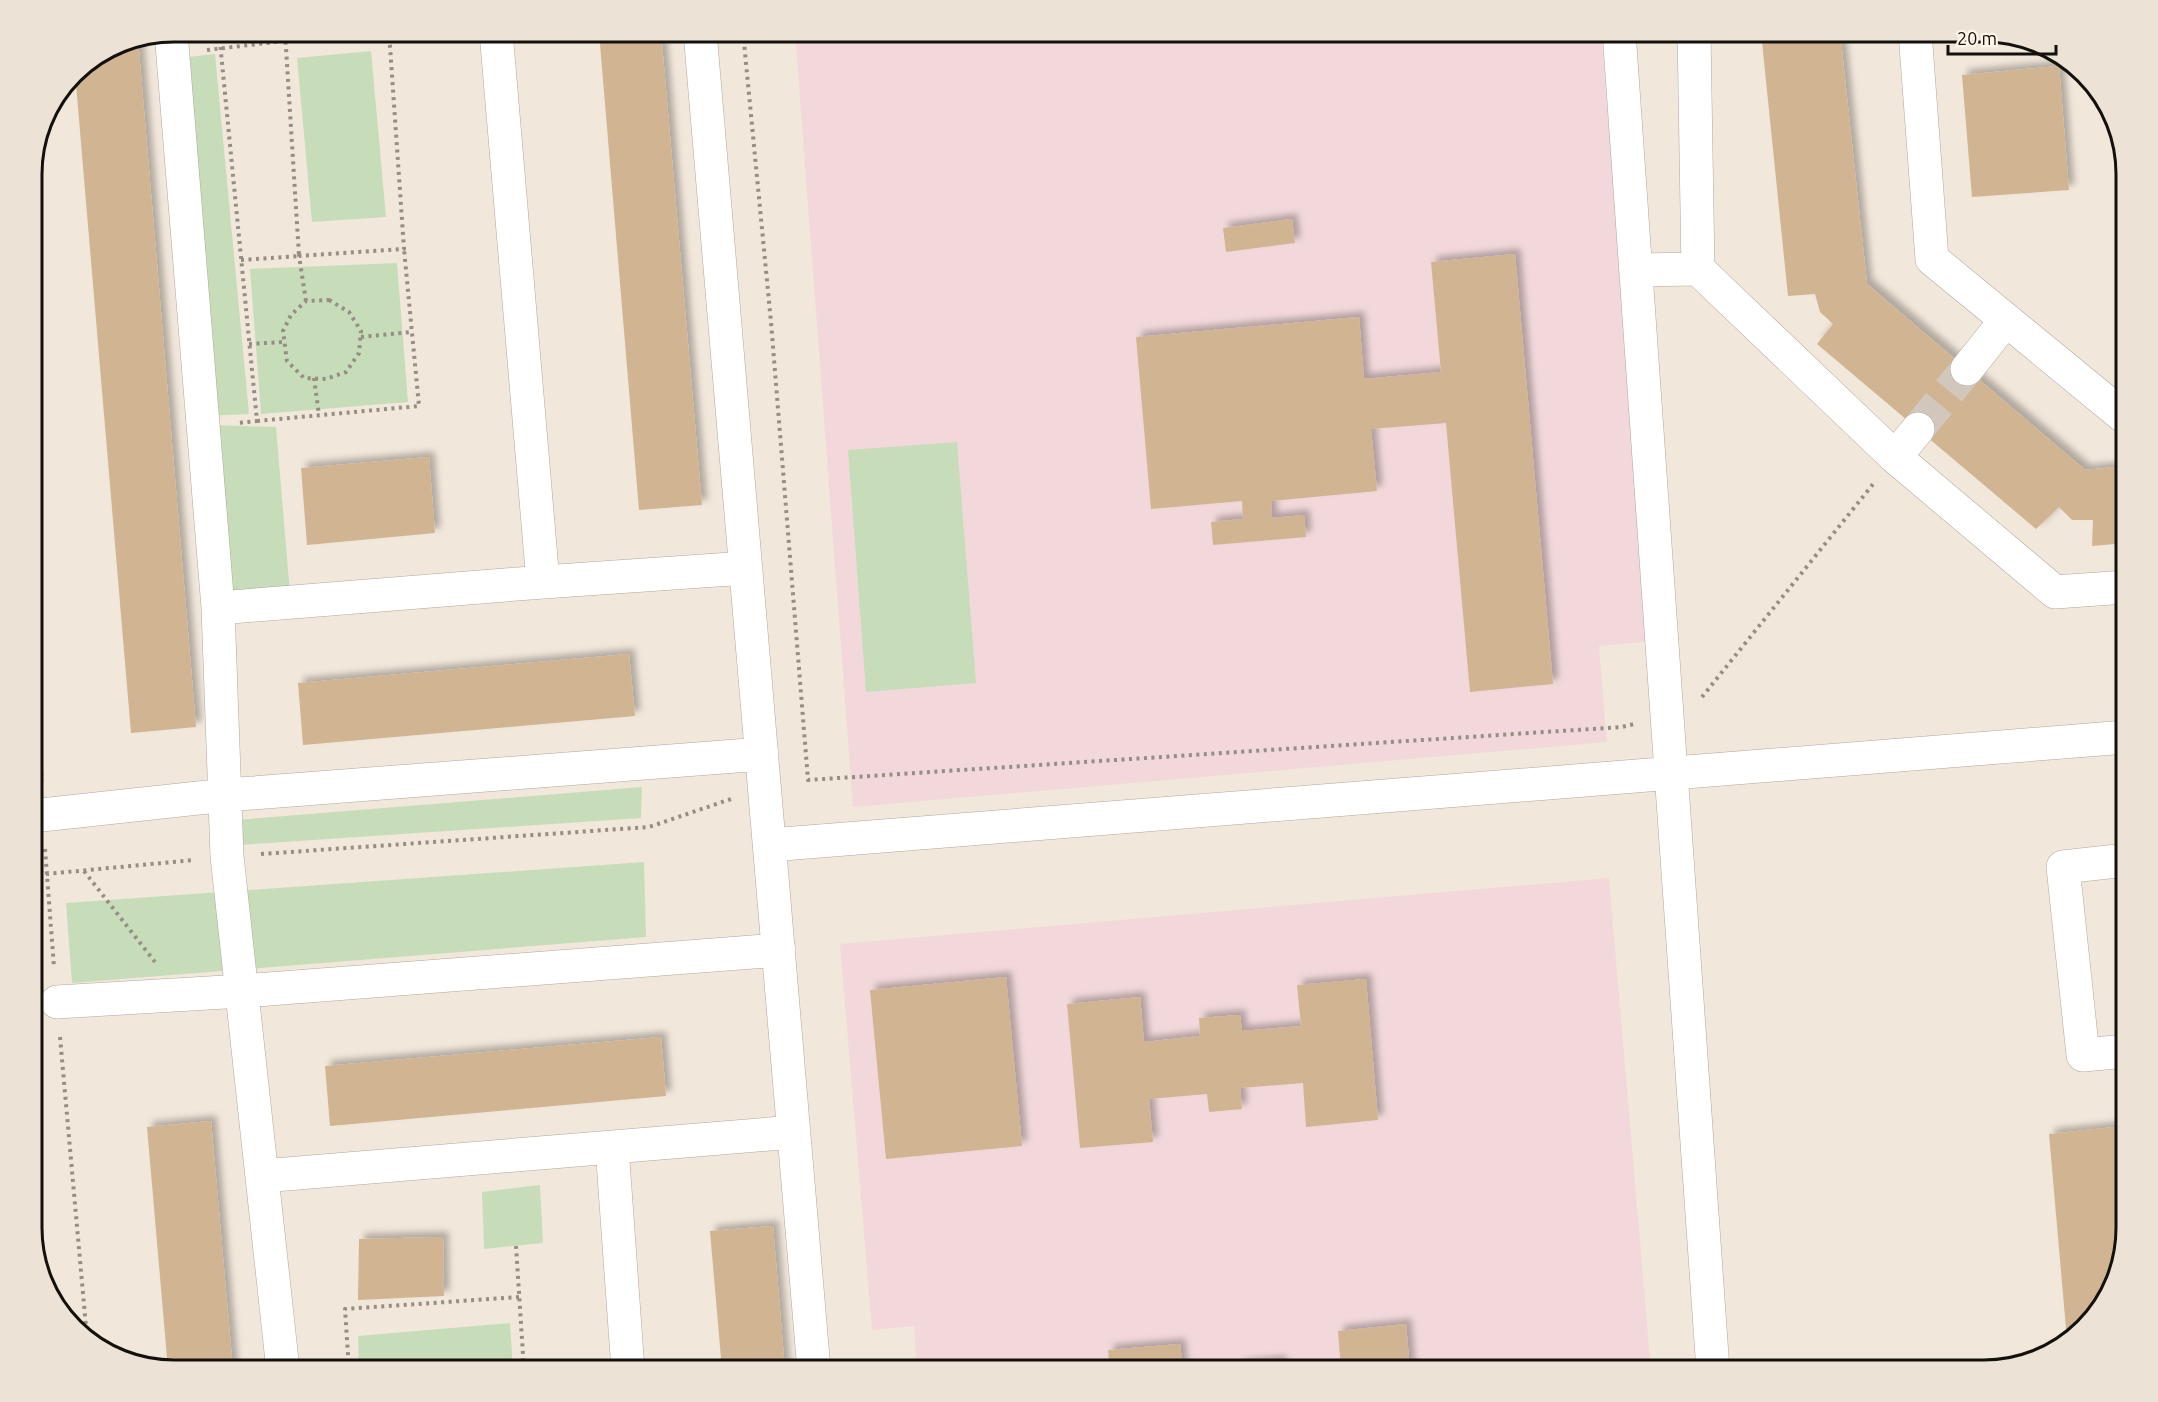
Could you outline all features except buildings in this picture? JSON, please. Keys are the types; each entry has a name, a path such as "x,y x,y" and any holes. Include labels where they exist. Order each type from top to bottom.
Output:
{"lane":[{"path":"497,42 543,582"},
{"path":"701,42 813,1360"},
{"path":"1620,42 1712,1360"},
{"path":"1694,42 1698,269"},
{"path":"1916,42 1932,259 2116,410"},
{"path":"172,43 218,608 227,856 282,1360"},
{"path":"1636,270 1698,269 1895,457 2055,592 2116,588"},
{"path":"1967,369 2006,320"},
{"path":"1895,457 1918,429"},
{"path":"218,608 746,568"},
{"path":"770,845 2116,738"},
{"path":"42,815 226,795 762,754"},
{"path":"2116,862 2063,867 2083,1055 2116,1052"},
{"path":"57,1002 242,991 779,950"},
{"path":"262,1176 794,1132"},
{"path":"612,1147 627,1360"}],"path":[{"path":"220,42 257,421"},
{"path":"172,43 221,48 270,42"},
{"path":"286,42 299,256 306,301"},
{"path":"204,425 419,406 404,249 390,42"},
{"path":"744,42 771,322 808,780"},
{"path":"242,261 404,249"},
{"path":"329,300 349,312 361,331 361,337 359,353 346,372 326,379 304,378 286,361 283,331 291,315 306,301 329,300"},
{"path":"361,337 412,332"},
{"path":"249,344 283,342"},
{"path":"314,378 319,415"},
{"path":"46,874 227,856 648,827 765,788 808,780 1622,727 1690,711 1895,457"},
{"path":"84,870 181,994"},
{"path":"516,1246 523,1360"},
{"path":"348,1360 345,1309 519,1297"}],"shaded area":[{"path":"796,42 1602,42 1652,641 1599,646 1607,742 853,807"},
{"path":"1609,878 1650,1360 916,1360 914,1326 872,1330 840,944"}],"green space":[{"path":"371,51 386,217 312,222 297,58"},
{"path":"215,54 249,414 208,416 179,58"},
{"path":"397,263 408,402 261,414 250,269"},
{"path":"212,425 276,427 290,593 227,600"},
{"path":"957,442 976,683 866,692 848,450"},
{"path":"642,787 641,818 240,845 237,820"},
{"path":"644,862 646,937 72,983 66,903"},
{"path":"540,1185 543,1243 484,1249 482,1192"},
{"path":"510,1323 512,1360 359,1360 358,1336"}],"tunnel":[{"path":"1918,429 1967,369"}]}
